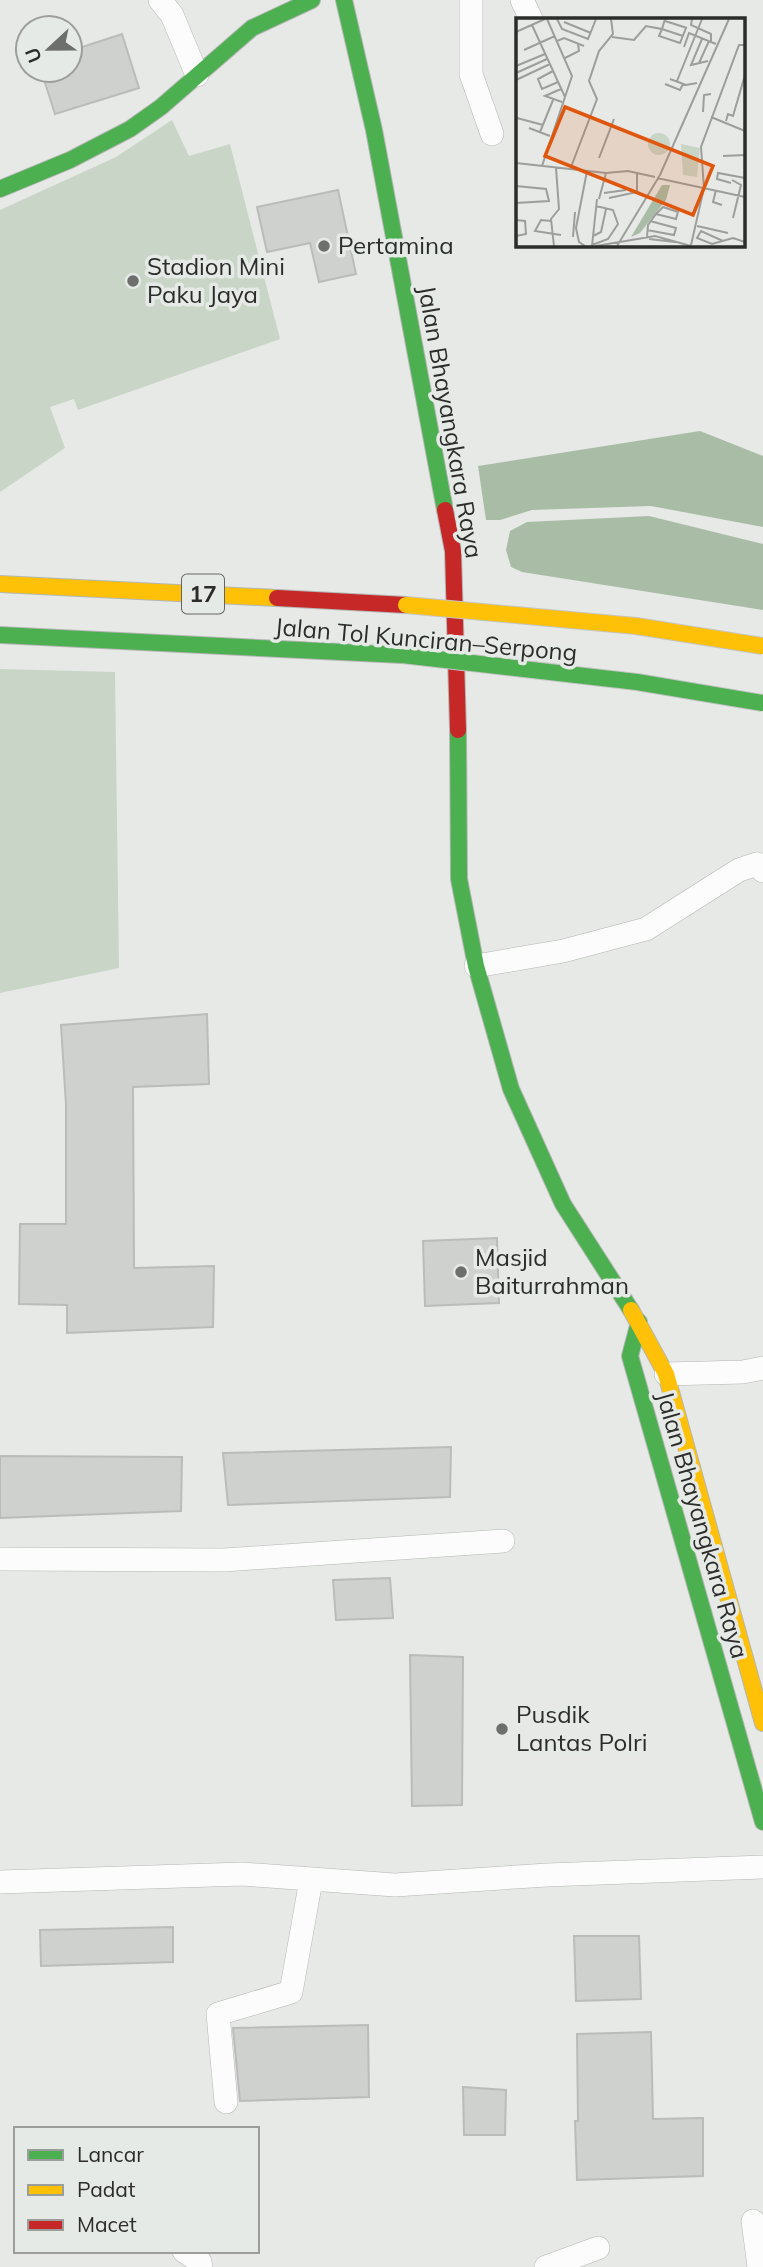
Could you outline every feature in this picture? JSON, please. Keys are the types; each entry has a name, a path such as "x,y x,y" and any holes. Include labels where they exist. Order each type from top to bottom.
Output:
{"main road":[{"path":"0,189 71,160 130,129 161,107 252,27 312,0"},
{"name":"Jalan Bhayangkara Raya","path":"344,0 374,130 453,551 459,879 476,966 511,1089 563,1204 639,1322 666,1374 758,1681 763,1723"},
{"name":"Jalan Tol Kunciran–Serpong","path":"0,584 406,604 636,625 763,646"},
{"name":"Jalan Tol Kunciran–Serpong","path":"0,635 402,655 637,682 763,703"},
{"name":"Jalan Bhayangkara Raya","path":"639,1322 630,1356 763,1822"},
{"path":"736,1727 758,1681"}],"street":[{"path":"160,0 172,15 197,75"},
{"path":"471,0 471,74 492,134"},
{"path":"523,0 531,18"},
{"path":"476,966 563,951 646,929 739,870 757,864 763,871"},
{"path":"666,1374 743,1372 763,1368"},
{"path":"0,1559 224,1560 503,1541"},
{"path":"0,1882 242,1874 395,1885 534,1875 763,1867"},
{"path":"226,2102 218,2014 291,1992 311,1880"},
{"path":"753,2221 759,2267"},
{"path":"546,2267 598,2248"},
{"path":"187,2253 200,2262 201,2267"}],"shaded area":[{"name":"Stadion Mini Paku Jaya","path":"172,120 189,156 230,144 280,339 78,410 74,399 50,407 65,448 0,492 0,210 116,157"},
{"path":"700,431 763,456 763,527 651,506 532,510 500,520 486,520 478,466"},
{"path":"649,516 763,544 763,610 522,572 511,567 506,550 510,531 527,522"},
{"path":"0,669 115,672 119,968 0,993"}],"building":[{"path":"122,34 139,88 55,114 45,84 84,84 84,46"},
{"path":"338,190 356,274 319,282 310,243 267,252 257,207"},
{"path":"207,1014 209,1084 133,1087 134,1268 214,1266 213,1327 67,1333 67,1305 19,1304 20,1224 66,1224 66,1105 61,1025"},
{"name":"Masjid Baiturrahman","path":"497,1238 499,1303 425,1306 423,1241"},
{"path":"451,1447 450,1497 228,1505 223,1453"},
{"path":"0,1456 182,1457 181,1511 0,1518"},
{"path":"390,1578 393,1618 336,1620 333,1580"},
{"path":"410,1655 463,1657 462,1805 412,1806"},
{"path":"173,1927 173,1962 41,1966 40,1930"},
{"path":"574,1936 639,1936 641,1999 576,2001"},
{"path":"368,2025 369,2097 240,2101 233,2028"},
{"path":"651,2032 653,2119 703,2118 703,2176 577,2180 577,2034"},
{"path":"463,2087 506,2090 505,2135 464,2135"}],"traffic: fast":[{"path":"0,189 70,160 130,129 161,107 252,28 312,0"},
{"path":"344,0 374,130 445,510"},
{"path":"0,635 402,655"},
{"path":"402,655 637,682 763,703"},
{"path":"458,730 459,879 476,966 511,1089 563,1204 631,1310"},
{"path":"639,1322 630,1356 763,1822"}],"traffic: slow":[{"path":"0,584 277,598"},
{"path":"406,605 636,626 763,646"},
{"path":"631,1310 666,1374 763,1723"}],"traffic: jam":[{"path":"445,510 453,551 458,730"},
{"path":"277,598 406,605"}],"place":[{"name":"Pertamina","path":"324,246"},
{"name":"Stadion Mini Paku Jaya","path":"133,281"},
{"name":"Masjid Baiturrahman","path":"461,1272"},
{"name":"Pusdik Lantas Polri","path":"502,1729"}]}
